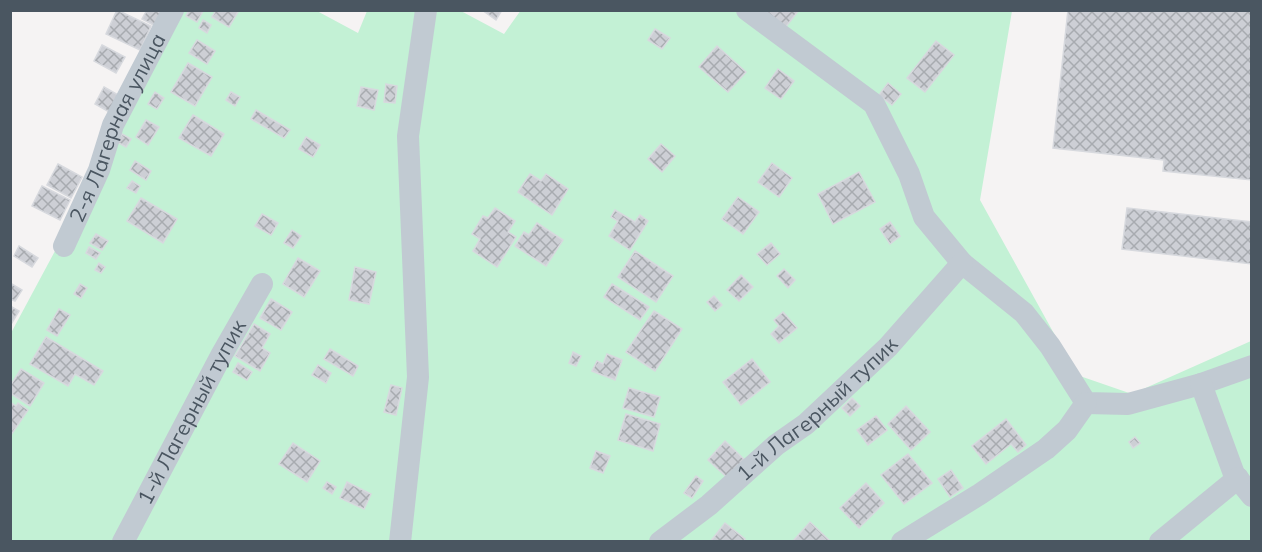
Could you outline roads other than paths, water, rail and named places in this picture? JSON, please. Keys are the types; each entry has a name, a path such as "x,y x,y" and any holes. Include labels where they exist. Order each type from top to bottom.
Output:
{"street":[{"name":"2-я Лагерная улица","path":"64,246 99,170 113,125 173,10"},
{"path":"400,542 418,377 408,136 426,10"},
{"path":"747,10 874,104 909,174 924,218 962,263 1024,313 1050,346 1086,403"},
{"name":"1-й Лагерный тупик","path":"660,542 709,505 776,444 806,424 888,347 962,263"},
{"name":"1-й Лагерный тупик","path":"123,542 222,354 262,284"},
{"path":"1086,403 1128,405 1251,366"},
{"path":"1160,542 1244,487 1200,384"},
{"path":"902,542 980,494 1046,449 1067,430 1086,403"}]}
